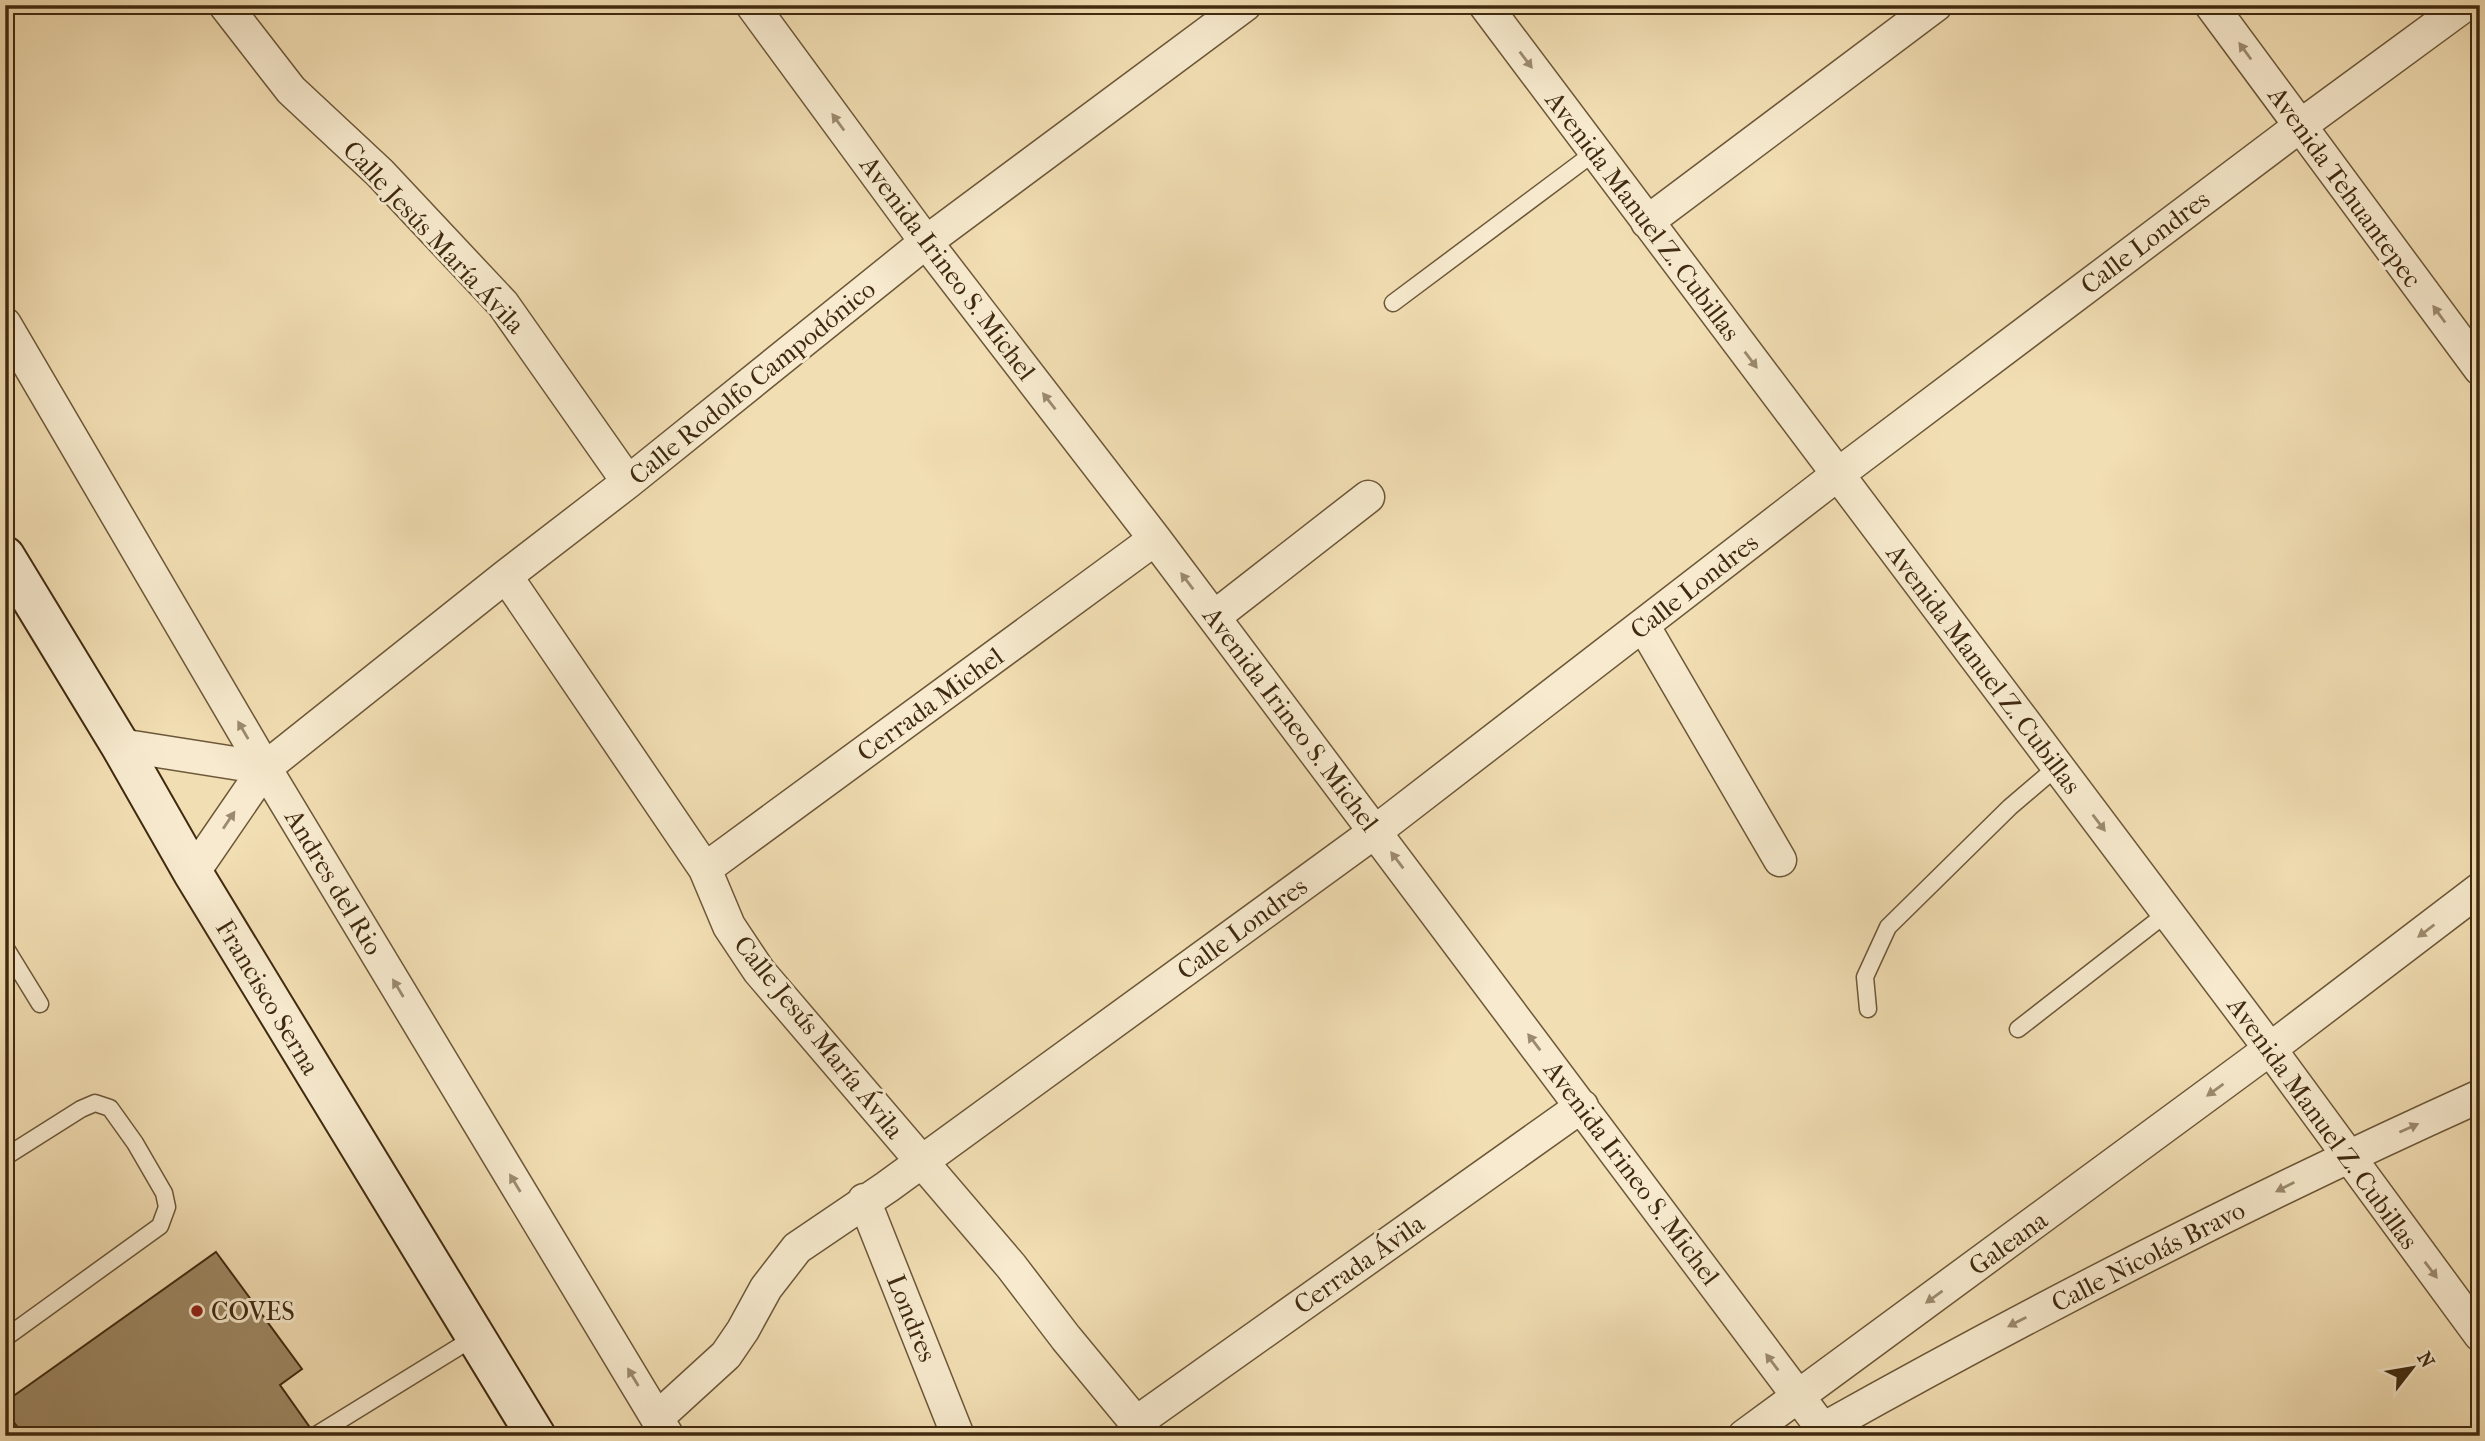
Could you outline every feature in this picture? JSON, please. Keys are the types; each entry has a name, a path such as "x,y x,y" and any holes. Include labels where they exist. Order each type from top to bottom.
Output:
{"main road":[{"name":"Francisco Serna","path":"5,555 120,745 193,873 536,1436"}],"street":[{"name":"Calle Jesús María Ávila","path":"225,5 291,90 380,173 503,304 628,482"},
{"name":"Avenida Irineo S. Michel","path":"752,5 926,242 1376,831 1825,1432"},
{"name":"Calle Rodolfo Campodónico","path":"193,873 265,768 628,482 926,242 1245,5"},
{"name":"Avenida Manuel Z. Cubillas","path":"1485,5 2270,1049 2480,1335"},
{"path":"1647,222 1936,5"},
{"name":"Avenida Tehuantepec","path":"2211,5 2480,369"},
{"name":"Calle Londres","path":"663,1427 726,1355 743,1331 766,1288 797,1248 1376,831 1838,475 2300,126 2465,5"},
{"name":"Andres del Rio","path":"5,324 265,768 663,1427"},
{"path":"1214,617 1368,497"},
{"name":"Cerrada Michel","path":"705,869 1155,539"},
{"name":"Calle Jesús María Ávila","path":"506,576 705,869 729,926 759,971 1012,1266 1066,1338 1142,1429"},
{"path":"1643,625 1780,860"},
{"path":"120,745 265,768"},
{"name":"Galeana","path":"1744,1436 2270,1049 2480,890"},
{"name":"Calle Nicolás Bravo","path":"1825,1432 1985,1338 2346,1156 2480,1096"},
{"name":"Cerrada Ávila","path":"1142,1429 1582,1106"},
{"name":"Londres","path":"864,1200 958,1436"}],"lane":[{"path":"1393,303 1595,152"},
{"path":"1868,1009 1865,977 1888,927 2010,807 2057,767"},
{"path":"2018,1029 2167,913"},
{"path":"5,947 40,1004"},
{"path":"5,1157 95,1103 110,1108 135,1143 164,1193 167,1207 160,1226 5,1338"},
{"path":"316,1435 475,1337"}],"building":[{"name":"COVES","path":"216,1252 302,1369 280,1385 316,1436 24,1436 5,1410 5,1402"}],"place":[{"name":"COVES","path":"197,1311"}]}
